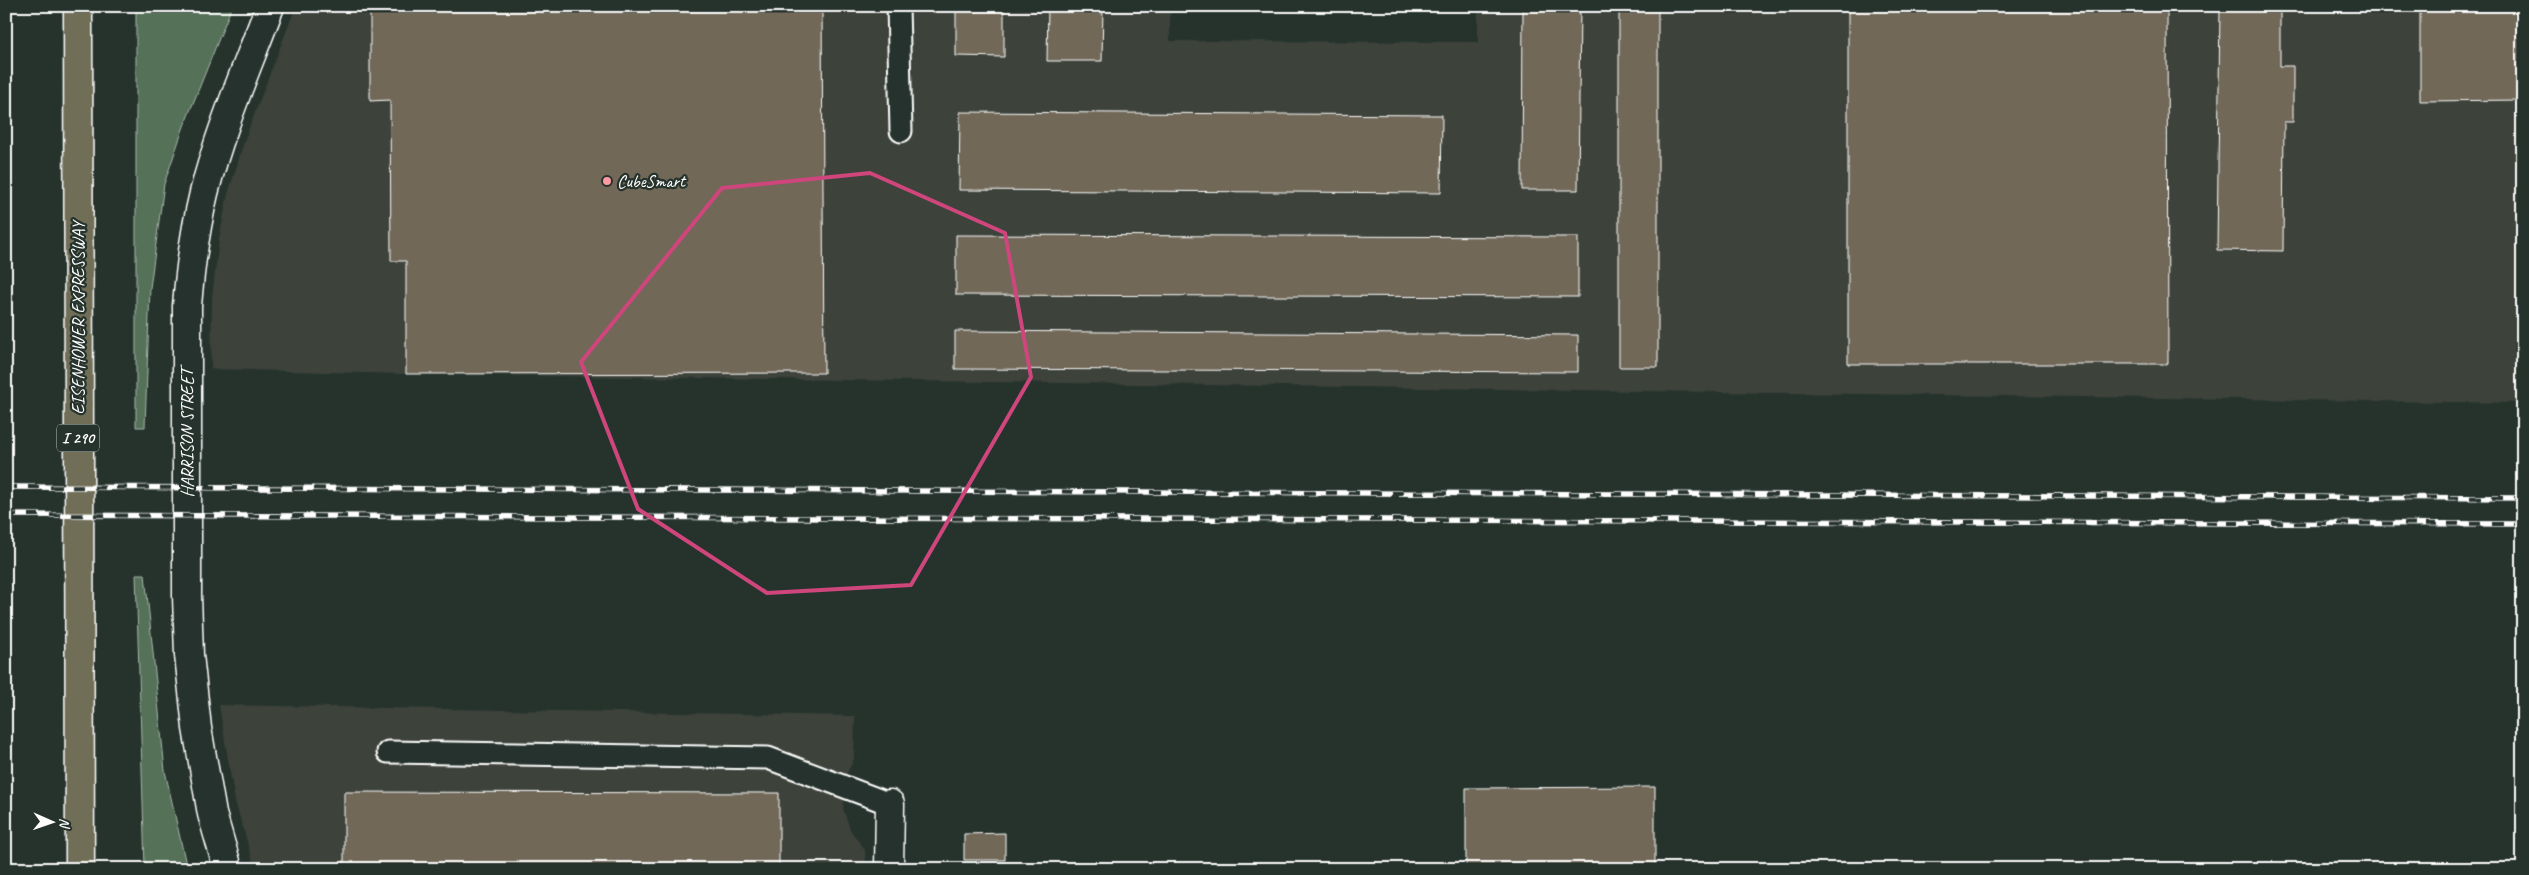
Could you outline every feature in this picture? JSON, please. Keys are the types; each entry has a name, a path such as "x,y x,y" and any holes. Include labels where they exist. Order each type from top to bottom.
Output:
{"highway":[{"name":"EISENHOWER EXPRESSWAY","path":"78,6 80,869"}],"street":[{"name":"HARRISON STREET","path":"228,869 212,814 200,747 189,656 187,596 187,306 191,258 204,193 222,136 270,6"},
{"path":"889,869 890,804"}],"lane":[{"path":"898,6 901,130"},
{"path":"388,752 768,758 890,804"}],"highlighted area":[{"path":"870,173 1005,233 1031,377 911,585 767,593 638,509 581,362 722,188"}],"shaded area":[{"path":"296,6 1170,6 1170,41 1478,42 1478,6 2523,6 2523,403 406,374 211,369 212,298 219,239 228,194 246,136"},
{"path":"219,705 855,716 854,759 847,773 843,809 851,831 865,850 866,869 255,869 235,801"}],"green space":[{"path":"136,6 232,6 184,126 164,184 150,288 145,427 136,427"},
{"path":"136,574 145,574 165,771 187,869 145,869"}],"building":[{"name":"CubeSmart","path":"370,6 822,6 824,373 406,374 406,261 391,261 390,100 370,101"},
{"path":"956,6 1004,6 1004,57 956,56"},
{"path":"1048,6 1103,6 1102,61 1047,61"},
{"path":"1523,6 1580,6 1578,190 1522,190"},
{"path":"1619,6 1658,6 1658,367 1619,367"},
{"path":"1848,6 2167,6 2168,364 1848,364"},
{"path":"2220,6 2280,6 2280,66 2293,66 2293,122 2284,122 2283,251 2217,250"},
{"path":"2420,6 2523,6 2523,100 2420,101"},
{"path":"960,112 1442,115 1441,193 959,190"},
{"path":"956,235 1578,237 1578,297 956,295"},
{"path":"955,331 1578,335 1578,372 955,369"},
{"path":"1655,787 1655,869 1466,869 1466,788"},
{"path":"344,792 779,793 779,869 344,869"},
{"path":"1005,833 1005,860 964,860 964,834"}],"railway":[{"path":"6,487 2523,498"},
{"path":"6,515 2523,524"}],"place":[{"name":"CubeSmart","path":"607,181"}]}
